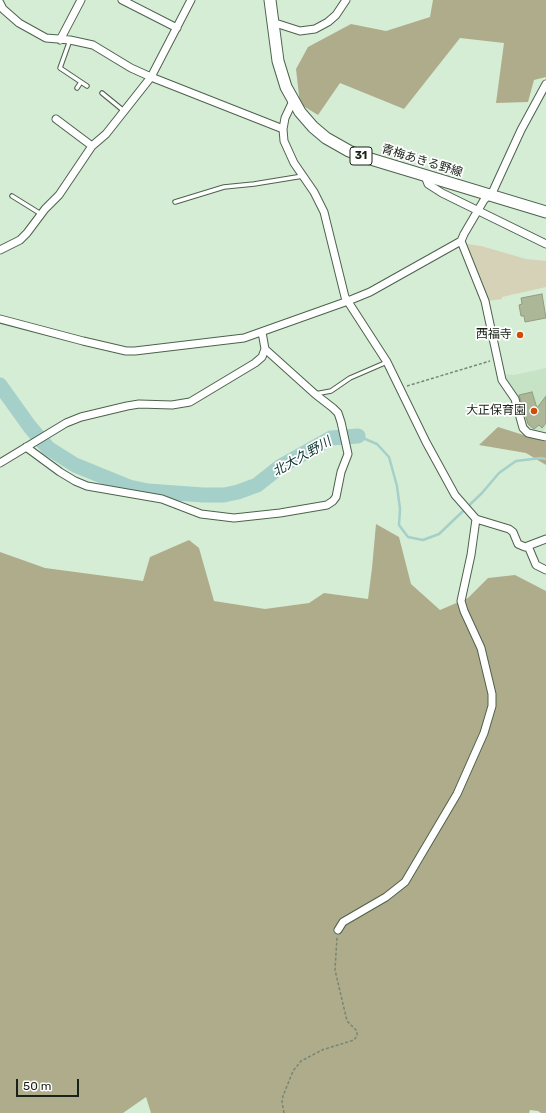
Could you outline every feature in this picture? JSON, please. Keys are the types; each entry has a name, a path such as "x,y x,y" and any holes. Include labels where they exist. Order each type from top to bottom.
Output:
{"main road":[{"name":"青梅あきる野線","path":"270,0 279,66 286,87 293,101 313,126 335,144 364,157 546,212"}],"street":[{"path":"60,40 81,0"},
{"path":"122,0 177,28"},
{"path":"0,250 20,240 27,233 58,195 92,146 106,134 151,77 191,0"},
{"path":"272,22 300,31 315,29 328,22 336,15 346,0"},
{"path":"0,3 10,16 26,28 46,38 70,40 93,45 131,68 151,77 283,129"},
{"path":"0,319 126,351 136,351 244,338 370,292 461,241 484,200 493,191 521,130 546,84"},
{"path":"293,101 285,118 283,129 284,141 294,163 314,192 324,212 345,297 387,362 398,388 429,449 455,494 476,519 509,529 513,532 518,544 525,547 546,539"},
{"path":"56,119 92,146"},
{"path":"425,176 428,184 433,188 546,244"},
{"path":"461,241 485,301 502,380 515,399 523,428 528,433 546,437"},
{"path":"0,463 66,423 81,417 139,404 172,405 190,402 255,363 262,357 265,349 262,332"},
{"path":"28,446 60,472 87,486 150,496 201,514 234,518 318,507 333,501 336,497 341,472 348,454 338,413 265,349"},
{"path":"338,930 343,922 386,897 405,882 457,794 484,733 492,706 492,694 481,648 461,601 471,555 476,519"},
{"path":"528,546 536,565 546,570"}],"lane":[{"path":"70,40 60,68 87,86"},
{"path":"77,88 81,82"},
{"path":"102,93 124,110"},
{"path":"176,202 224,187 303,176"},
{"path":"12,196 41,214"},
{"path":"315,394 330,391 350,378 387,362"}],"path":[{"path":"398,388 498,359"},
{"path":"284,1113 282,1102 283,1096 293,1071 301,1061 322,1050 354,1040 357,1036 357,1031 347,1020 335,970 338,930"}],"shaded area":[{"path":"433,0 546,0 546,77 534,80 528,102 496,103 504,43 460,38 404,109 340,83 318,115 300,104 296,69 308,47 351,24 386,31 430,17"},
{"path":"467,244 481,246 526,259 546,261 546,287 502,297 502,299 487,301"},
{"name":"大正保育園","path":"546,368 546,427 543,431 531,429 526,426 503,374 514,375"},
{"path":"498,427 546,442 546,465 526,453 479,445"},
{"path":"376,524 399,537 411,584 440,610 468,598 488,578 515,575 546,591 546,1113 530,1110 529,1113 151,1113 146,1097 123,1113 0,1113 0,552 45,568 143,581 150,557 189,540 199,548 214,601 265,609 309,603 324,593 368,599"}],"building":[{"path":"542,294 546,318 525,322 524,316 521,316 519,305 522,304 521,298"},
{"path":"532,392 537,408 546,396 546,423 542,428 539,425 534,429 528,424 519,395"}],"waterway":[{"name":"北大久野川","path":"0,385 30,427 48,448 75,465 129,487 148,491 203,495 224,495 238,492 257,485 281,466 331,438 358,436"},
{"name":"北大久野川","path":"358,436 377,444 389,457 397,486 400,509 399,525 408,537 423,540 439,534 482,493 499,473 516,461 541,458 546,459"}],"place":[{"name":"西福寺","path":"520,335"},
{"name":"大正保育園","path":"534,411"}]}
